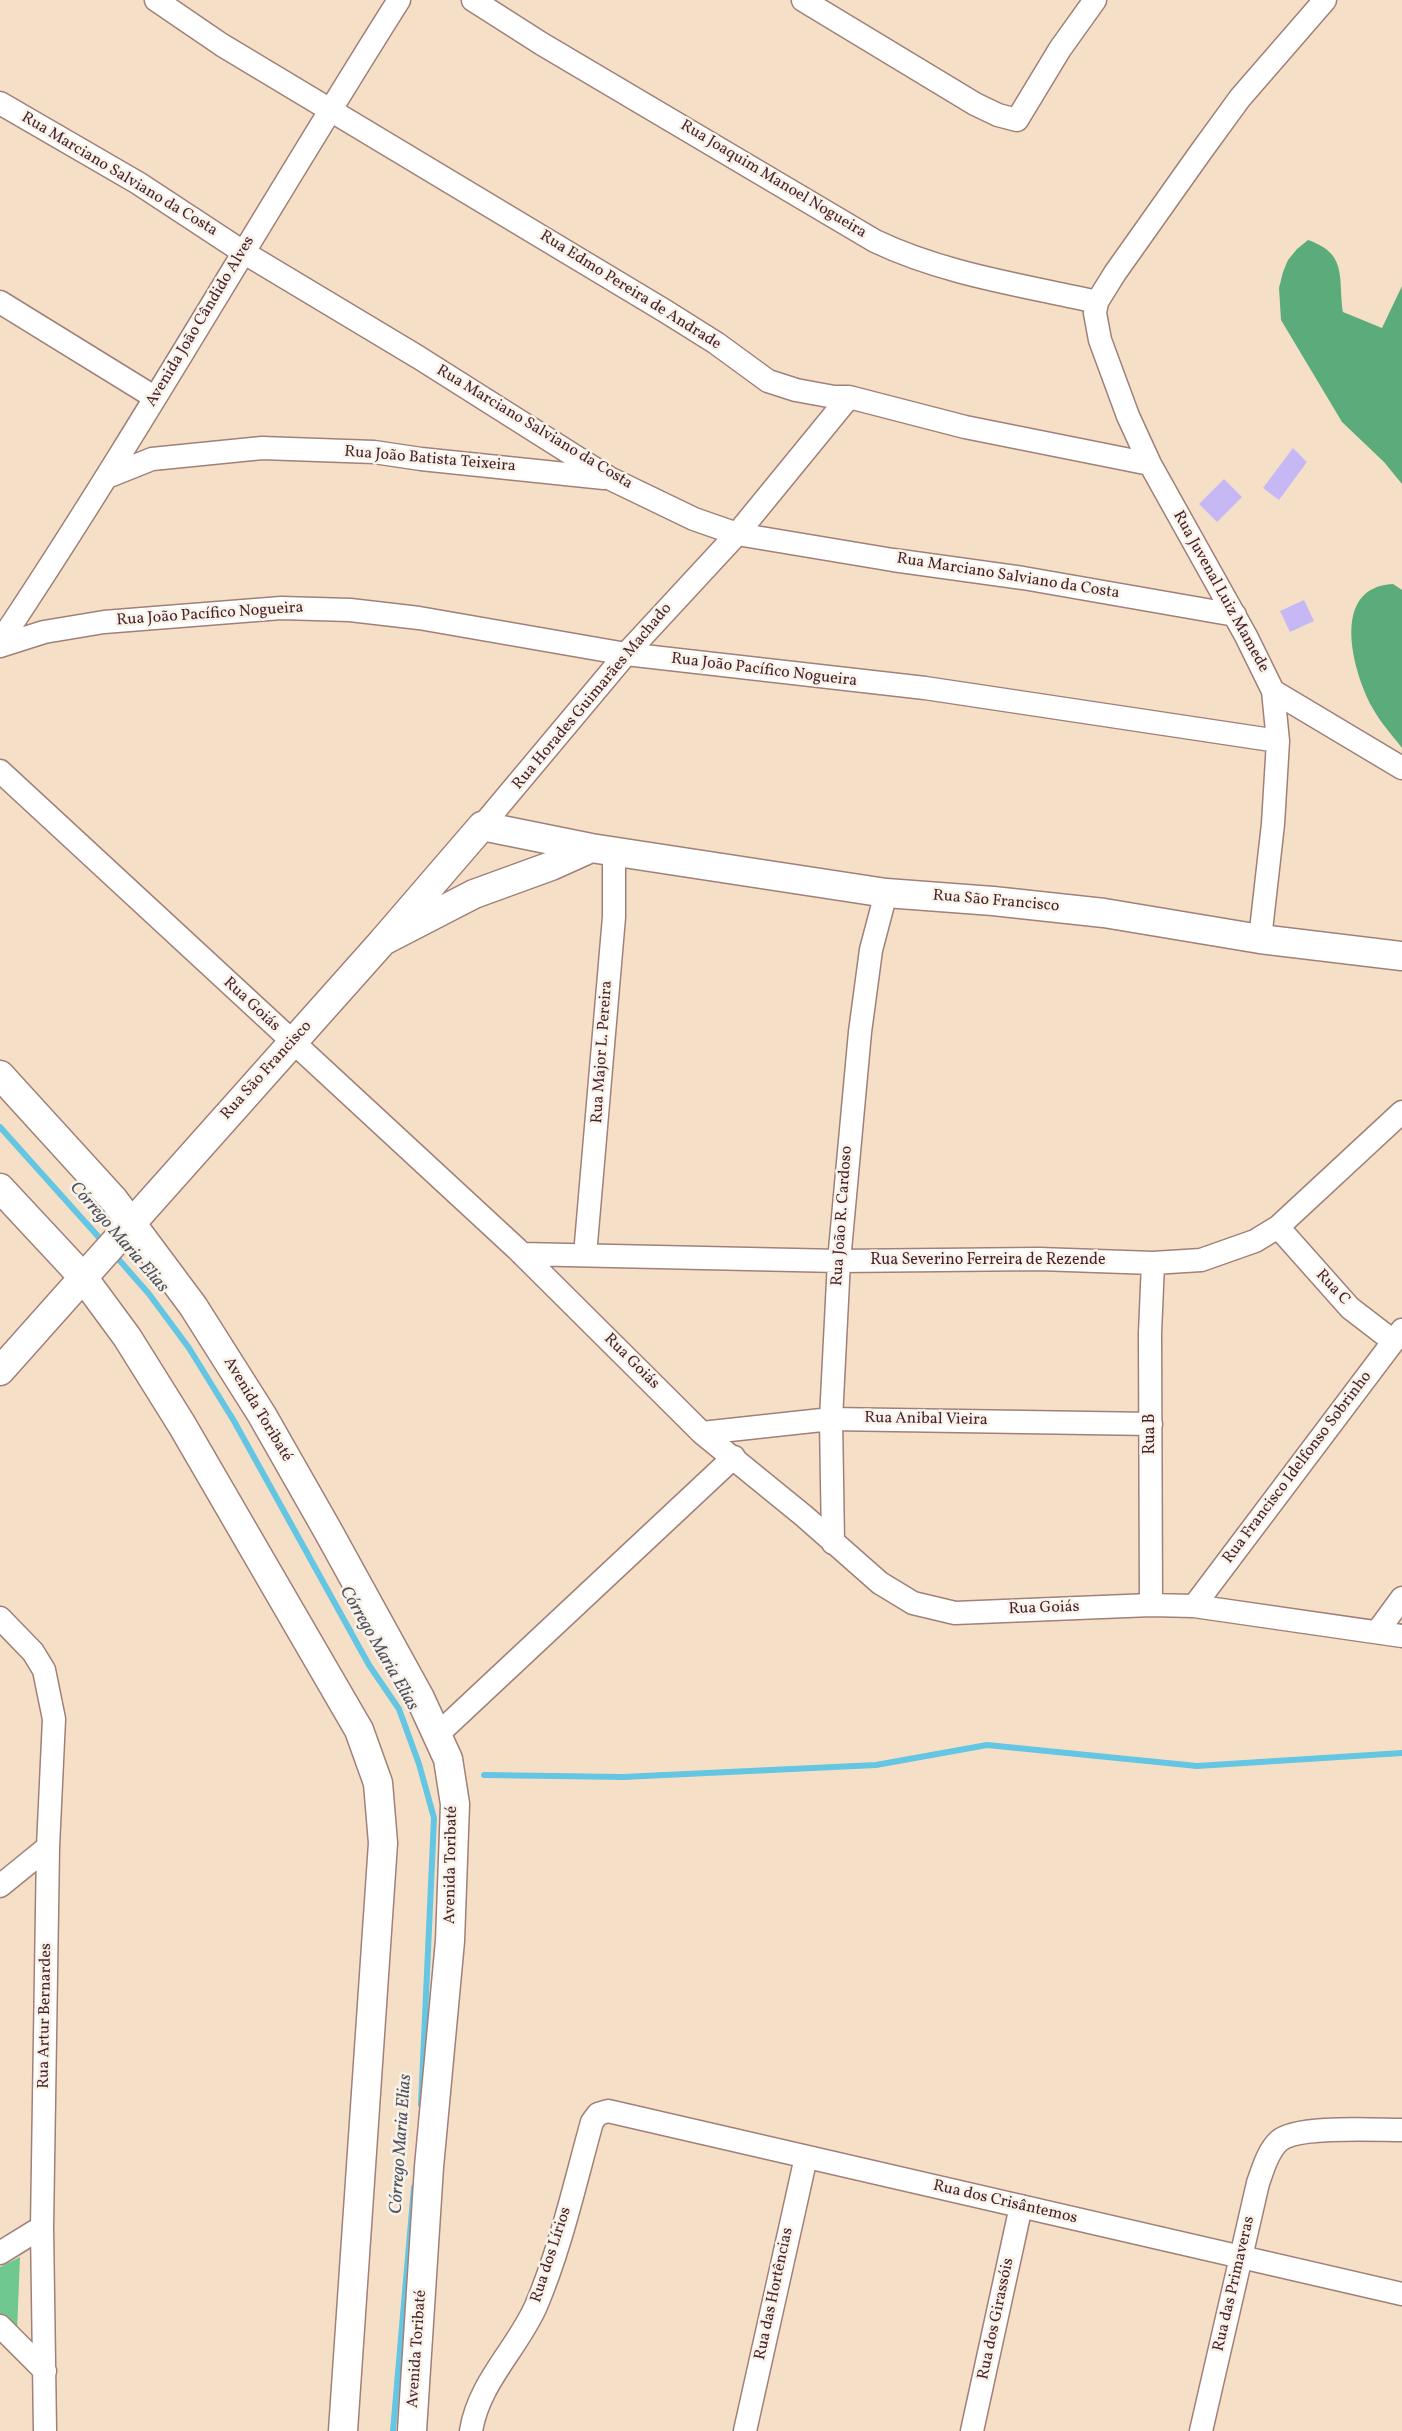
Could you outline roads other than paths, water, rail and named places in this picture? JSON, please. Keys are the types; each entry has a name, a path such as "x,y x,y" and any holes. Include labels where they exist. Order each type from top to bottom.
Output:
{"street":[{"name":"Rua Edmo Pereira de Andrade","path":"156,0 222,45 665,311 716,343 768,381 796,390 849,397 965,427 1150,464"},
{"name":"Avenida João Cândido Alves","path":"0,644 107,477 329,110 399,0"},
{"name":"Rua Joaquim Manoel Nogueira","path":"473,0 542,44 875,241 900,253 951,270 1097,302"},
{"path":"803,0 975,104 998,115 1017,120 1060,49 1095,0"},
{"path":"1097,302 1240,98 1325,0"},
{"name":"Rua Marciano Salviano da Costa","path":"0,103 138,183 243,252 418,357 611,478 694,519 737,534 893,560 1023,578 1234,615"},
{"path":"0,302 154,397"},
{"name":"Rua Juvenal Luiz Mamede","path":"1097,302 1095,313 1100,340 1128,416 1150,464 1234,615 1273,691 1278,741 1273,824 1260,939"},
{"name":"Rua Horades Guimarães Machado","path":"383,941 514,790 626,654 737,534 849,397"},
{"name":"Rua João Batista Teixeira","path":"107,477 152,459 262,448 374,452 421,459 611,478"},
{"name":"Rua João Pacífico Nogueira","path":"0,644 44,632 104,622 281,608 350,610 419,618 626,654 925,688 1278,741"},
{"path":"1273,691 1402,768"},
{"name":"Rua Goiás","path":"0,771 522,1254 702,1433 734,1457 880,1583 913,1603 955,1613 1151,1605 1194,1606 1402,1636"},
{"name":"Rua São Francisco","path":"482,826 603,849 886,893 993,901 1104,913 1260,939 1402,956"},
{"name":"Rua São Francisco","path":"0,1371 383,941 474,894 603,849"},
{"name":"Rua Major L. Pereira","path":"585,1255 614,917 603,849"},
{"name":"Rua João R. Cardoso","path":"833,1543 831,1419 839,1261 860,1032 871,950 886,893"},
{"name":"Avenida Toribaté","path":"0,1075 193,1306 262,1415 415,1687 448,1759 455,1804 450,1941 429,2167 412,2431"},
{"name":"Rua Severino Ferreira de Rezende","path":"522,1254 839,1261 1039,1259 1153,1263 1201,1260 1255,1241 1278,1227 1402,1112"},
{"path":"0,1188 88,1270 182,1425 359,1730 378,1783 383,1843 343,2431"},
{"name":"Rua C","path":"1278,1227 1350,1308 1397,1335"},
{"name":"Rua B","path":"1151,1605 1153,1263"},
{"name":"Rua Francisco Idelfonso Sobrinho","path":"1194,1606 1397,1335"},
{"name":"Rua Anibal Vieira","path":"702,1433 831,1419 1151,1424"},
{"path":"438,1734 734,1457"},
{"path":"1377,1632 1402,1598"},
{"name":"Rua Artur Bernardes","path":"0,1618 33,1652 44,1670 54,1719 48,1847 42,2228 45,2431"},
{"path":"0,1886 48,1847"},
{"name":"Rua dos Crisântemos","path":"608,2111 1402,2294"},
{"name":"Rua dos Lírios","path":"471,2431 486,2387 535,2309 548,2277 592,2122 598,2114 608,2111"},
{"name":"Rua das Primaveras","path":"1201,2431 1258,2183 1267,2159 1279,2140 1301,2131 1402,2130"},
{"name":"Rua das Hortências","path":"745,2431 806,2157"},
{"name":"Rua dos Girassóis","path":"972,2431 1021,2206"},
{"path":"0,2253 42,2228"},
{"path":"0,2326 45,2370"}],"waterway":[{"name":"Córrego Maria Elias","path":"0,1127 104,1243"},
{"name":"Córrego Maria Elias","path":"113,1253 149,1294 189,1348 234,1421 369,1665 399,1709 419,1764 434,1818 421,2105"},
{"path":"484,1775 623,1777 876,1765 987,1745 1197,1766 1402,1753"},
{"name":"Córrego Maria Elias","path":"393,2431 414,2187"}]}
